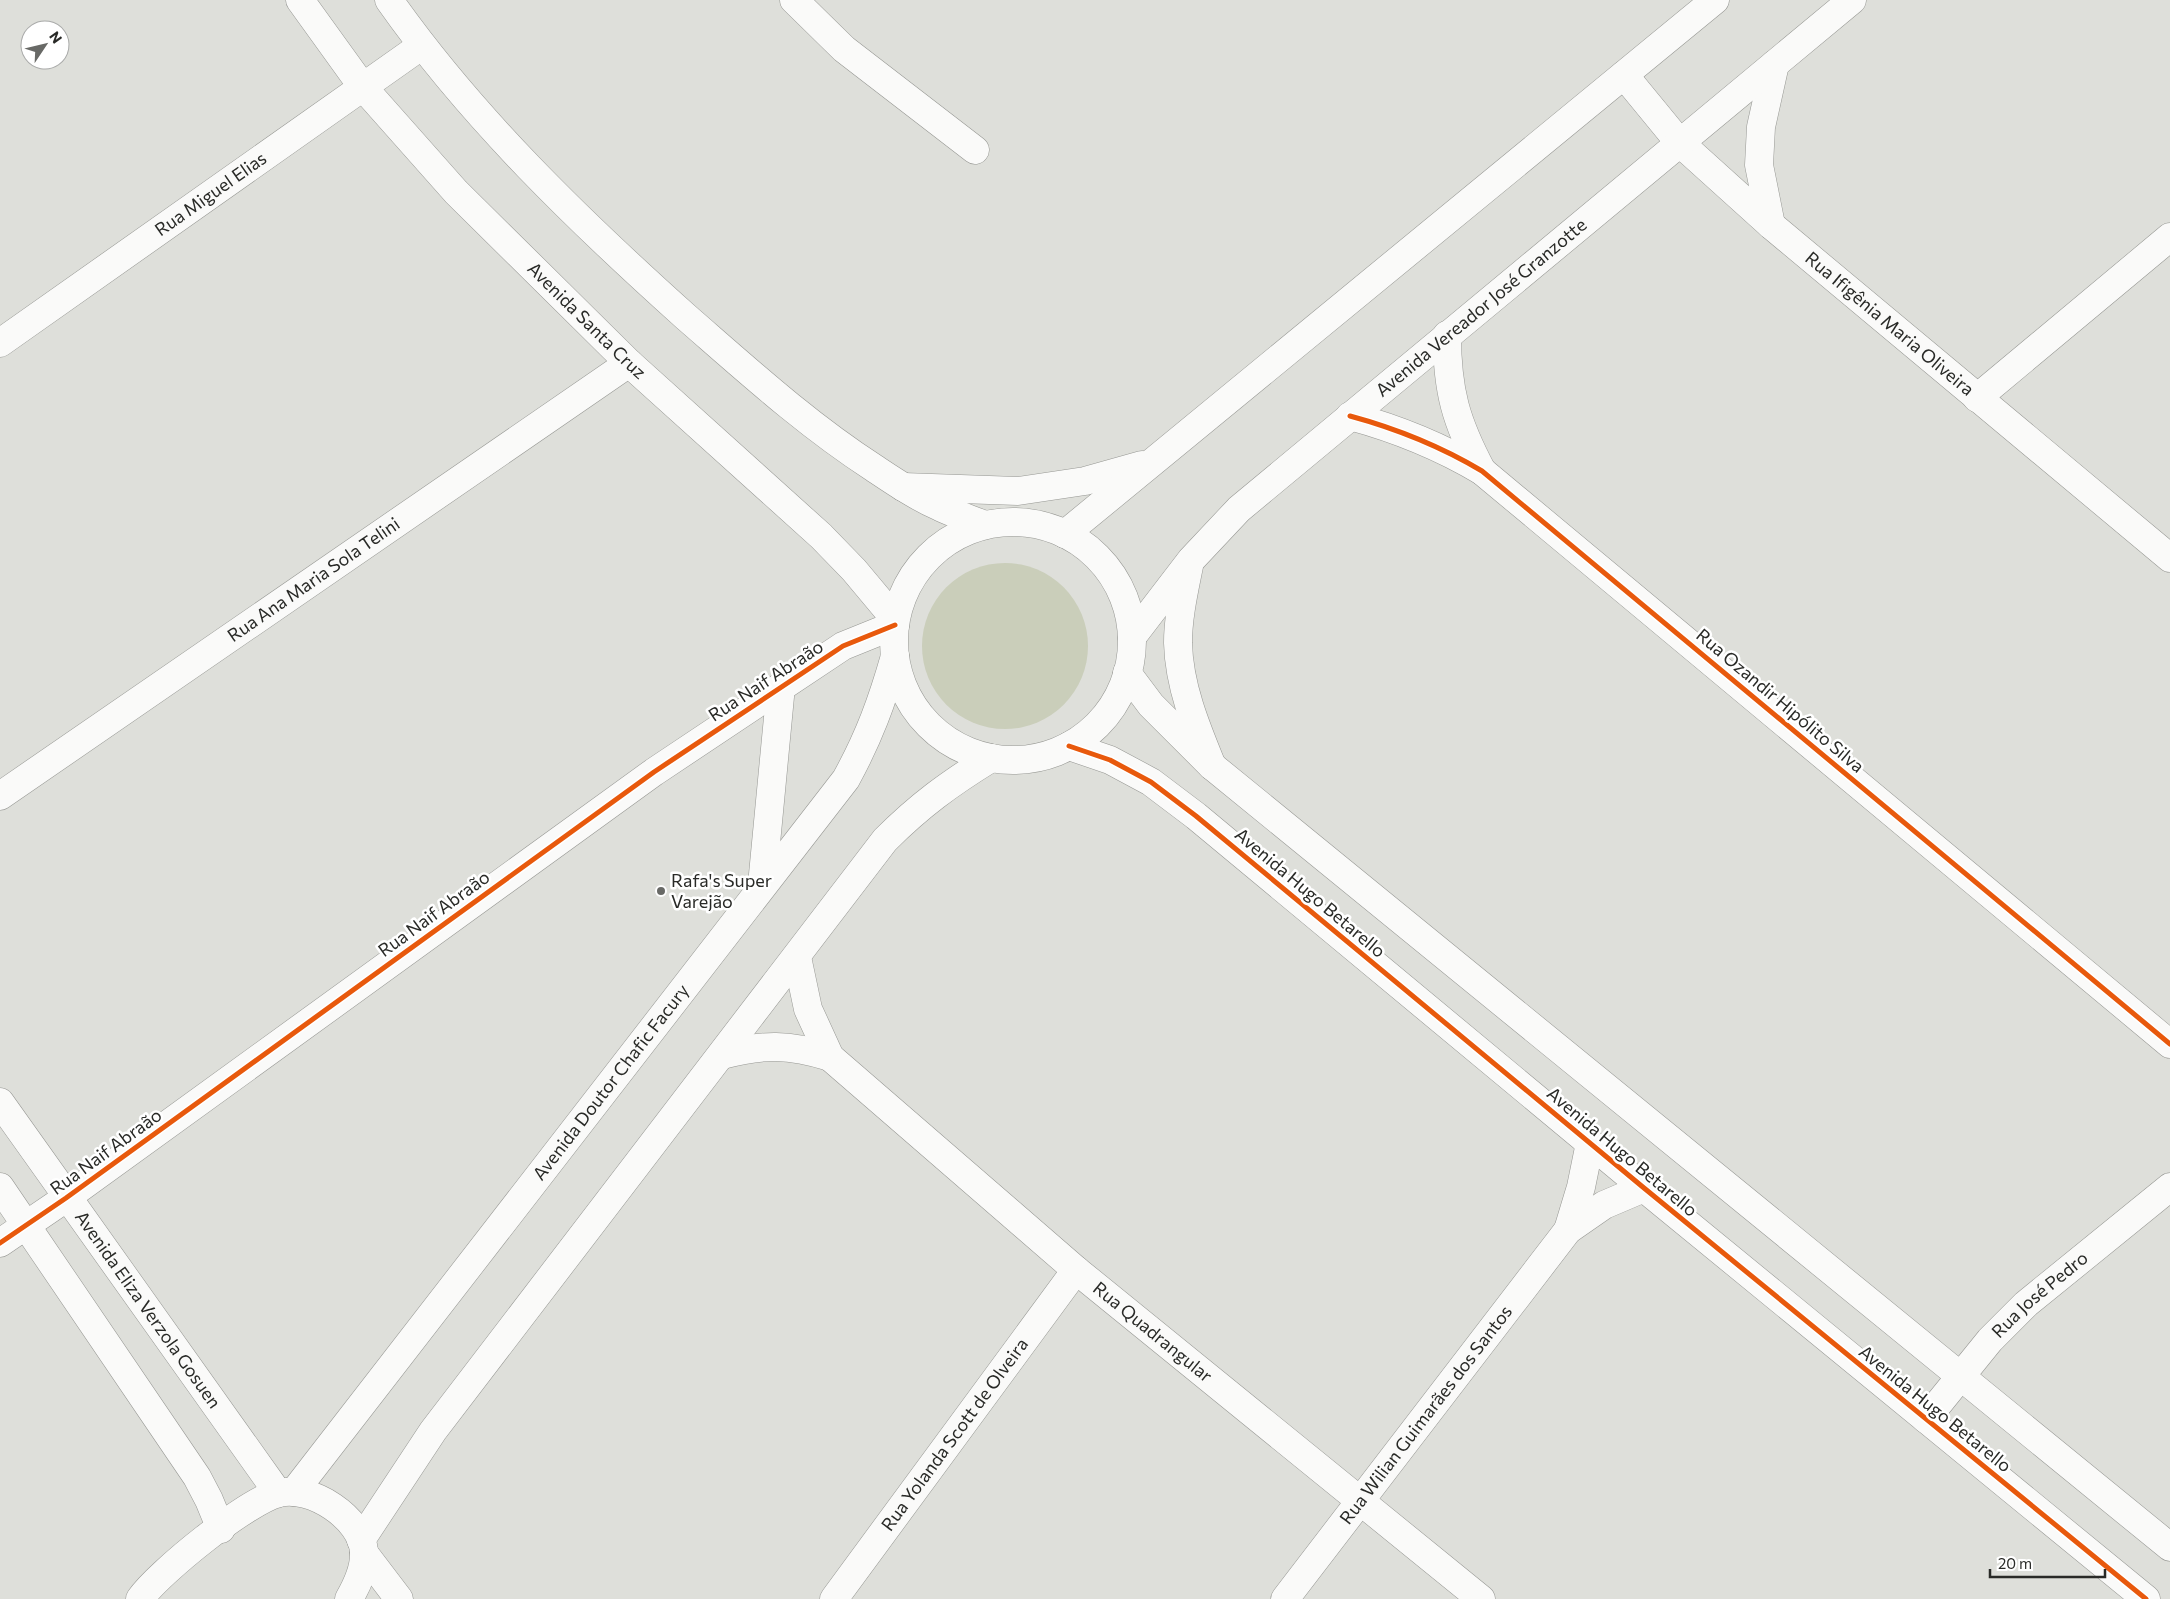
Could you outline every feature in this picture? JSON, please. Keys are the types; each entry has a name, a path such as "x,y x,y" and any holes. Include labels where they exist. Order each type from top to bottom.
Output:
{"street":[{"name":"Avenida Santa Cruz","path":"300,0 362,86 456,192 629,363 821,536 854,570 895,622"},
{"path":"389,0 421,46 530,167 640,275 777,397 842,448 902,487 940,507 985,524"},
{"path":"794,0 844,50 975,150"},
{"path":"1065,534 1715,0"},
{"name":"Avenida Vereador José Granzotte","path":"1132,637 1191,560 1238,509 1678,142 1852,0"},
{"name":"Rua Miguel Elias","path":"0,343 421,46"},
{"path":"1771,225 1759,165 1761,127 1774,64"},
{"name":"Rua Ifigênia Maria Oliveira","path":"1624,75 1678,142 1771,225 2170,558"},
{"path":"1977,398 2170,236"},
{"name":"Rua Ozandir Hipólito Silva","path":"1447,335 1447,371 1453,406 1465,440 1482,472"},
{"name":"Rua Ana Maria Sola Telini","path":"0,796 629,363"},
{"name":"Rua Ozandir Hipólito Silva","path":"1350,416 1385,425 1419,438 1451,453 1482,472 2170,1044"},
{"path":"902,487 1018,491 1085,481 1153,462"},
{"path":"1012,521 1040,524 1065,534 1092,552 1113,576 1127,605 1132,637 1132,655 1119,696 1106,716 1089,733 1069,746 1044,756 1017,760 991,758 956,745 926,722 905,692 895,656 895,622 904,592 924,562 936,549 959,534 985,524 1012,521"},
{"path":"1191,560 1182,603 1178,644 1184,691 1212,766"},
{"name":"Rua Naif Abraão","path":"0,1243 66,1198 646,778 781,686 844,646 895,622"},
{"name":"Avenida Doutor Chafic Facury","path":"286,1493 846,779 866,741 882,701 895,656"},
{"name":"Avenida Hugo Betarello","path":"1127,673 1151,705 1212,766 2170,1547"},
{"path":"762,885 781,686"},
{"name":"Avenida Hugo Betarello","path":"1069,746 1110,760 1151,782 2146,1599"},
{"path":"349,1599 360,1579 363,1547 433,1431 885,840 944,787 991,758"},
{"name":"Rua Quadrangular","path":"797,957 808,1009 830,1057"},
{"name":"Rua Quadrangular","path":"722,1055 749,1047 776,1045 804,1048 830,1057 1076,1270 1481,1599"},
{"name":"Avenida Eliza Verzola Gosuen","path":"0,1102 66,1198 286,1493"},
{"name":"Rua Wilian Guimarães dos Santos","path":"1568,1230 1581,1187 1590,1143"},
{"name":"Rua José Pedro","path":"1926,1419 1990,1340 2026,1304 2170,1186"},
{"path":"0,1187 197,1477 221,1528"},
{"name":"Rua Wilian Guimarães dos Santos","path":"1285,1599 1568,1230 1604,1205 1644,1188"},
{"name":"Rua Yolanda Scott de Olveira","path":"834,1599 1076,1270"},
{"path":"123,1599 145,1593 178,1560 253,1506 286,1493 316,1496 336,1508 399,1599"}],"green space":[{"path":"997,563 1013,563 1037,569 1064,587 1082,614 1088,646 1082,678 1064,705 1037,723 1013,729 997,729 973,723 952,710 941,699 928,678 922,654 922,638 928,614 941,593 952,582 973,569"}],"cycle path":[{"path":"1350,416 1418,439 1482,471 2170,1044"},
{"path":"0,1243 66,1198 654,772 843,646 895,625"},
{"path":"1069,746 1110,760 1151,782 1196,816 1644,1188 2146,1599"}],"place":[{"name":"Rafa's Super Varejão","path":"661,891"}]}
